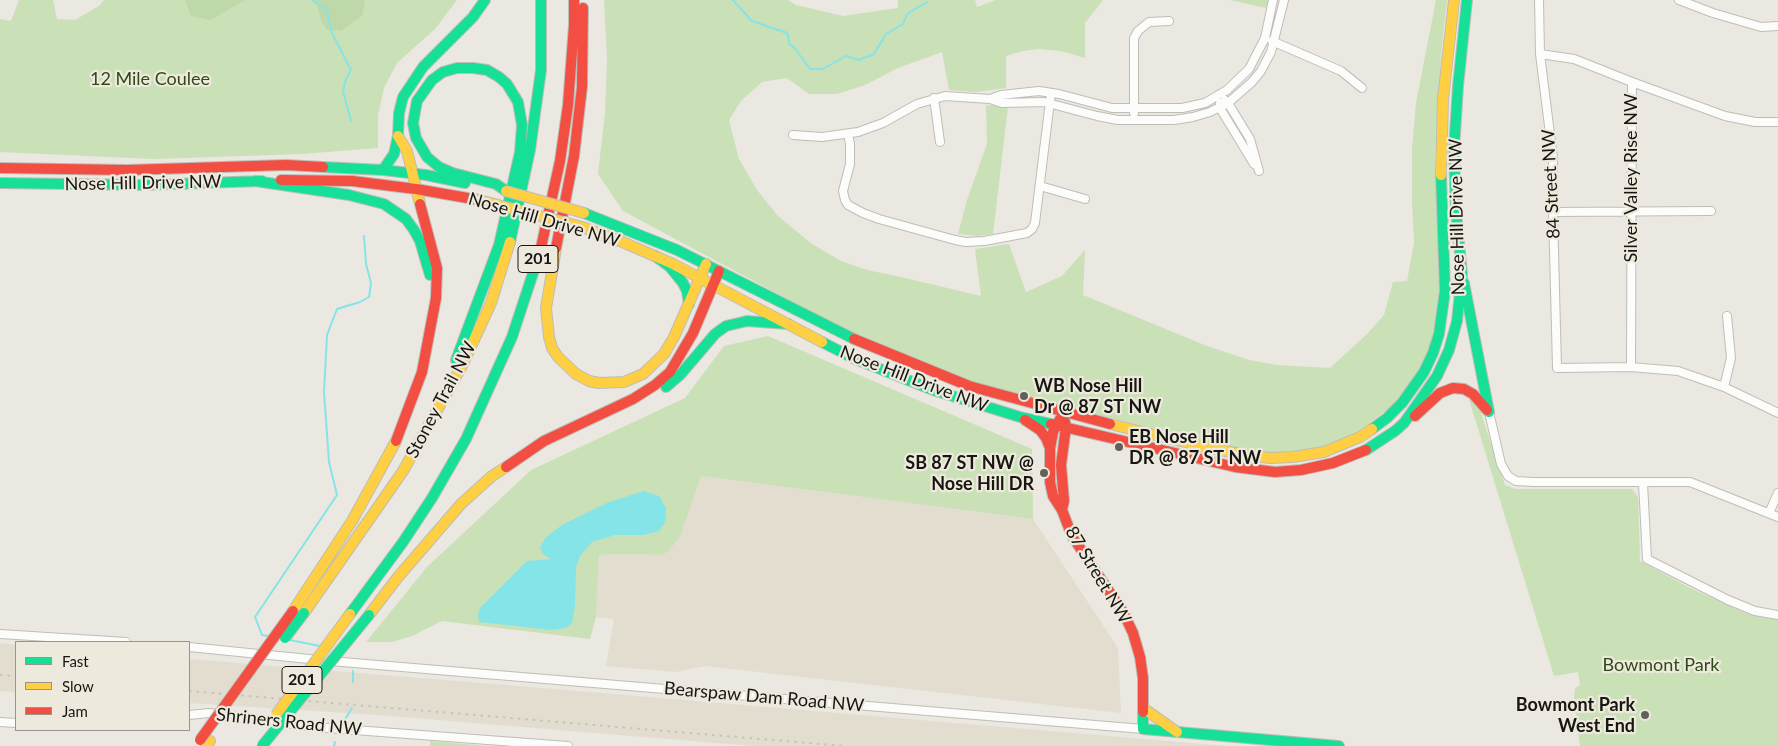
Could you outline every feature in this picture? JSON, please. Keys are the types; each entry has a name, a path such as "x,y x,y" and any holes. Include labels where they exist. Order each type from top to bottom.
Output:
{"main road":[{"path":"383,170 392,160 398,136 399,113 403,97 423,67 473,17 484,0"},
{"name":"Stoney Trail NW","path":"203,743 304,613 393,486 463,364 491,303 512,237 537,110 541,70 541,0"},
{"name":"Stoney Trail NW","path":"253,746 403,542 432,498 466,439 512,337 540,253 560,161 568,105 574,0"},
{"path":"583,0 582,87 574,156 552,265 546,308 552,348 566,366 589,381 612,383 633,379 643,374 664,354 674,337 706,264"},
{"name":"Nose Hill Drive NW","path":"0,168 127,170 286,165 383,170 483,184 496,184 506,191 584,213 654,239 824,325 926,370 976,388 1064,414 1201,446 1250,456 1292,457 1324,452 1360,437 1387,418 1416,385 1433,353 1443,316 1445,291 1441,137 1454,0"},
{"name":"Nose Hill Drive NW","path":"0,183 144,184 306,179 352,181 416,188 479,200 582,227 620,241 700,278 838,350 898,377 972,403 1020,417 1227,466 1275,472 1301,470 1333,463 1362,452 1395,431 1404,423 1438,376 1449,350 1457,321 1462,274 1456,212 1454,149 1467,0"},
{"path":"418,445 430,412 457,358 499,245 521,139 521,113 514,94 499,77 487,70 473,68 457,68 443,72 432,80 417,101 413,122 416,138 427,158 453,173 483,184"},
{"path":"203,743 352,520 396,440 422,372 433,319 438,281 437,268 407,151 398,136"},
{"path":"255,181 374,200 396,211 406,219 414,230 426,259 431,283 433,319"},
{"path":"655,256 670,267 683,282 687,290 689,304"},
{"path":"262,746 398,577 461,504 492,476 544,441 633,399 655,385 670,372 693,333 719,271"},
{"path":"1462,274 1489,412"},
{"path":"583,422 650,399 680,375 702,347 726,326 747,322 788,324"},
{"path":"1404,423 1419,414 1440,394 1453,388 1464,389 1474,394 1489,412"},
{"name":"87 Street NW","path":"1064,414 1056,425 1050,449 1050,482 1053,496 1062,510 1072,536 1123,612 1133,633 1140,657 1143,678 1143,728"},
{"name":"87 Street NW","path":"1062,510 1064,501 1061,465 1066,428 1064,414"},
{"path":"1020,417 1040,430 1046,438 1050,449"},
{"path":"1143,708 1178,732"},
{"name":"Bearspaw Dam Road NW","path":"1143,728 1339,746"}],"street":[{"path":"990,99 1001,95 1039,91 1112,108 1169,109 1190,107 1219,96 1233,86 1249,69 1265,38 1273,0"},
{"path":"793,135 822,137 848,134 883,123 917,104 934,98 955,96 990,99 1002,103 1036,101 1050,103 1103,118 1134,120 1183,119 1210,112 1228,103 1244,90 1261,71 1274,42 1284,0"},
{"name":"84 Street NW","path":"1539,0 1540,54 1553,158 1557,368 1631,367"},
{"path":"1679,0 1713,14 1761,27 1778,26"},
{"path":"1134,120 1134,38 1138,31 1149,22 1169,21"},
{"path":"1265,38 1341,71 1362,88"},
{"path":"1540,54 1574,59 1632,82"},
{"name":"Silver Valley Rise NW","path":"1631,367 1632,82 1725,116 1755,122 1778,122"},
{"path":"848,134 851,157 849,173 843,191 844,200 848,205 879,219 955,240 966,242 984,241 1029,231 1036,223 1051,93"},
{"path":"1219,96 1228,103 1250,139 1258,171 1220,108 1219,96"},
{"path":"934,98 940,142"},
{"path":"1040,186 1085,199"},
{"path":"1553,212 1711,211"},
{"path":"1724,387 1731,358 1727,316"},
{"path":"1631,367 1678,371 1724,387 1778,413"},
{"path":"1489,412 1501,464 1508,476 1513,480 1533,482 1690,482 1778,517"},
{"path":"1642,483 1647,559 1728,600 1755,610 1778,615"},
{"path":"1769,513 1778,493"},
{"path":"0,634 110,641"},
{"name":"Bearspaw Dam Road NW","path":"190,648 369,665 1143,728"},
{"name":"Shriners Road NW","path":"190,715 209,713 314,727 568,746"},
{"path":"0,722 15,724"}],"shaded area":[{"path":"701,476 1033,519 1118,648 1121,713 705,666 676,672 606,666 614,619 596,617 599,555 661,555 668,552 680,537"},
{"path":"0,643 15,645 15,692 0,691"},
{"path":"190,659 1227,746 753,746 378,715 190,703"}],"green space":[{"name":"12 Mile Coulee","path":"19,0 53,0 57,19 75,20 99,6 104,0 457,0 435,29 397,63 384,88 378,115 378,148 301,154 154,159 0,152 0,19 11,21"},
{"path":"185,0 245,0 210,20 191,16"},
{"path":"311,0 364,0 365,2 362,16 341,31 326,29 321,20 317,5"},
{"path":"604,0 788,0 796,5 843,16 898,8 898,0 975,0 977,7 996,0 1103,0 1085,23 1085,58 1061,51 1038,49 1006,56 1006,88 976,92 949,90 942,52 898,68 865,85 837,94 809,94 787,78 762,82 741,101 729,120 739,159 757,190 778,216 812,244 841,261 867,270 981,296 975,249 1009,244 1026,292 1062,276 1085,250 1083,295 1207,346 1249,360 1277,365 1330,368 1367,334 1384,315 1393,282 1407,281 1414,243 1412,149 1416,103 1436,0 1447,0 1441,55 1435,158 1440,287 1435,331 1430,347 1406,390 1392,406 1360,430 1338,441 1314,449 1287,453 1259,452 1231,447 1041,401 972,382 888,349 836,325 623,211 598,174 605,113 607,61"},
{"path":"1230,0 1268,0 1266,8"},
{"path":"986,105 1008,107 993,234 977,236 958,234 967,200 987,144"},
{"path":"768,336 1032,449 1033,519 701,476 680,537 668,552 661,555 599,555 596,617 590,639 442,621 412,636 392,642 366,642 427,567 531,470 685,398 724,346"},
{"name":"Bowmont Park","path":"1468,396 1478,404 1505,485 1516,489 1632,489 1638,497 1640,561 1690,588 1748,614 1778,620 1778,746 1580,746 1574,696 1575,688 1580,685 1578,672 1554,676"},
{"path":"430,741 489,746 430,746"}],"water":[{"path":"644,491 659,496 666,508 665,522 659,531 643,535 615,535 592,542 580,556 576,567 575,605 572,623 566,628 551,630 479,622 480,608 527,561 551,559 543,554 540,547 546,537 562,525 609,502"}],"waterway":[{"path":"312,0 326,9 332,33 351,70 343,91 351,121"},
{"path":"733,0 752,21 787,33 790,45 793,46 810,69 823,69 846,56 859,60 874,54 886,34 903,24 907,14 927,2"},
{"path":"268,636 262,635 255,617 337,495 329,462 324,392 327,335 337,309 360,302 369,297 371,283 366,264 364,236"},
{"path":"290,640 320,646"},
{"path":"353,671 353,682"},
{"path":"344,721 352,708"},
{"path":"334,746 335,742"}],"railway":[{"path":"0,675 15,676"},
{"path":"190,691 844,746"}],"traffic: fast":[{"path":"383,170 394,154 403,97 423,67 473,17 485,0"},
{"path":"510,242 530,150 541,70 541,0"},
{"path":"1366,450 1404,423 1437,376 1449,350 1457,321 1462,274 1456,212 1454,149 1467,0"},
{"path":"456,360 499,245 520,152 522,125 518,102 507,84 499,77 487,70 473,68 457,68 443,72 432,80 417,101 413,123 416,138 427,157 439,167 453,173 496,184 506,191"},
{"path":"323,167 383,170 426,175 465,183"},
{"path":"1372,429 1387,418 1402,403 1424,372 1439,334 1445,291 1441,175"},
{"path":"255,181 349,195 384,204 406,219 414,230 420,241 430,275"},
{"path":"0,183 144,185 262,181"},
{"path":"584,213 677,250 854,339"},
{"path":"350,614 403,542 432,498 466,439 512,337 540,252"},
{"path":"655,256 670,267 683,283 687,291 689,304"},
{"path":"1464,283 1489,412"},
{"path":"666,387 680,375 715,334 726,326 747,321 788,324"},
{"path":"822,342 855,359 933,390 1020,417 1051,424"},
{"path":"285,638 304,613"},
{"path":"262,746 369,615"},
{"path":"1143,712 1143,729 1339,746"}],"traffic: slow":[{"path":"1441,175 1443,99 1454,0"},
{"path":"398,136 407,151 420,204"},
{"path":"506,191 584,213"},
{"path":"479,200 582,227"},
{"path":"582,227 673,264 822,342"},
{"path":"304,613 403,471 463,364 491,303 510,242"},
{"path":"556,248 546,308 552,348 558,357 576,374 589,381 599,383 624,382 643,374 664,354 674,337 706,264"},
{"path":"1110,424 1201,446 1250,456 1271,458 1324,452 1360,437 1372,429"},
{"path":"293,611 352,521 396,441"},
{"path":"369,615 398,577 461,504 492,476 506,467"},
{"path":"276,715 350,614"},
{"path":"1143,708 1177,732"},
{"path":"206,746 210,741"}],"traffic: jam":[{"path":"540,252 560,161 568,105 574,0"},
{"path":"556,248 574,156 582,87 583,8"},
{"path":"0,168 127,170 286,165 323,167"},
{"path":"281,180 352,181 416,189 479,200"},
{"path":"396,441 422,372 436,298 437,268 420,204"},
{"path":"506,467 544,441 633,399 655,385 670,372 693,333 719,271"},
{"path":"854,339 969,386 1110,424"},
{"path":"1415,416 1440,393 1453,388 1464,389 1473,394 1487,410"},
{"path":"1060,419 1053,432 1050,449 1050,482 1053,496 1062,510 1072,536 1123,612 1133,633 1140,657 1143,678 1143,712"},
{"path":"1025,420 1040,430 1050,448"},
{"path":"1062,510 1064,501 1061,465 1065,422"},
{"path":"1051,424 1235,467 1275,472 1301,470 1333,463 1366,450"},
{"path":"200,740 293,611"}],"place":[{"name":"WB Nose Hill Dr @ 87 ST NW","path":"1024,396"},
{"name":"EB Nose Hill DR @ 87 ST NW","path":"1119,447"},
{"name":"SB 87 ST NW @ Nose Hill DR","path":"1044,473"},
{"name":"Bowmont Park West End","path":"1645,715"}]}
